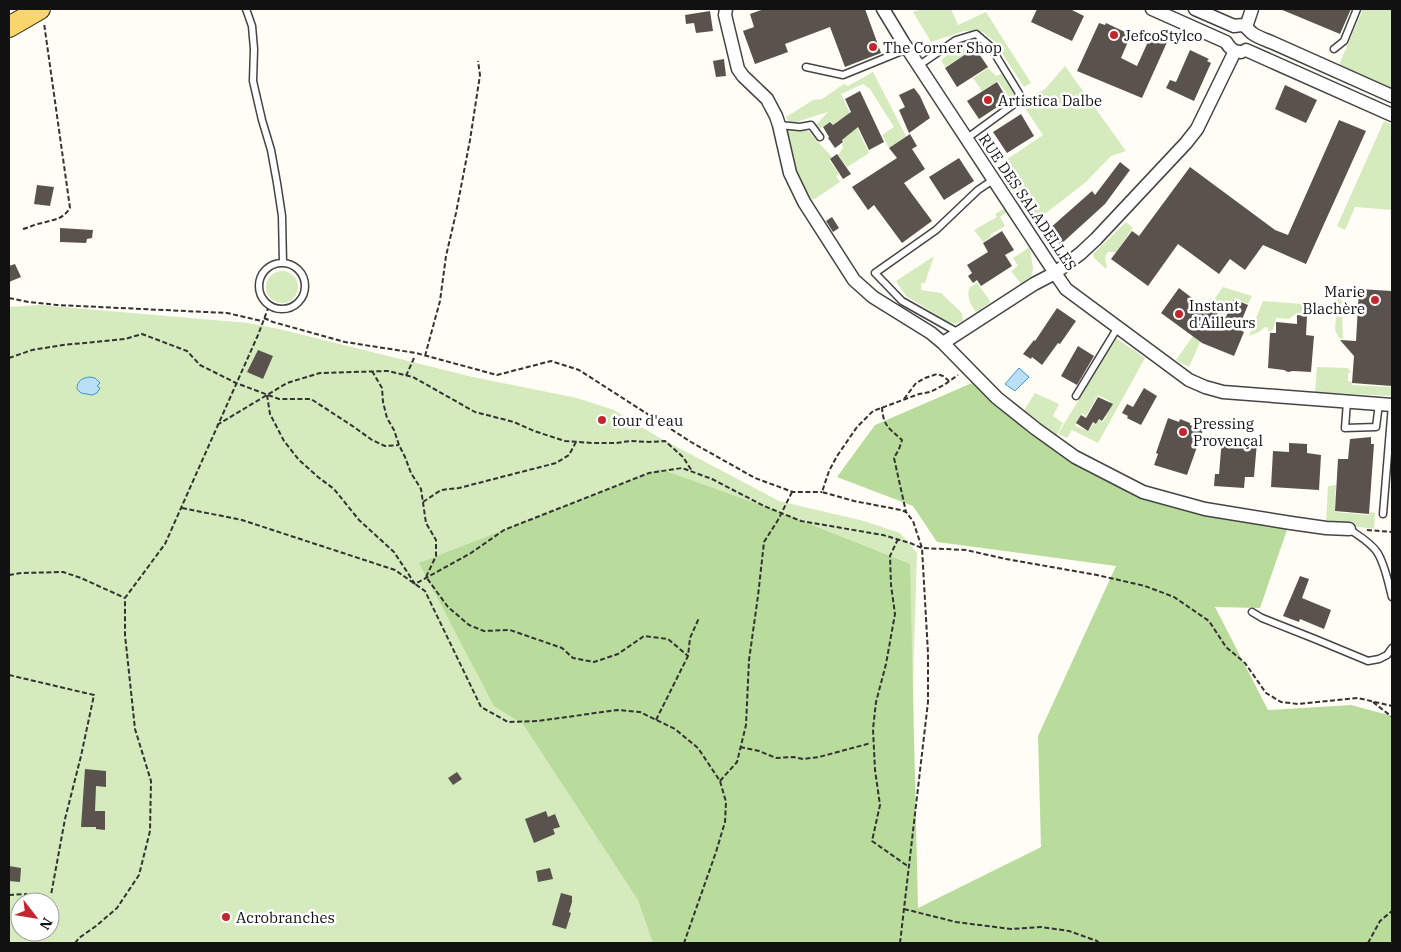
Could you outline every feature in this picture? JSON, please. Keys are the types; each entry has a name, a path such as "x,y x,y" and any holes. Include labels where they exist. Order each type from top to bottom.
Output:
{"main road":[{"path":"9,27 42,14"}],"street":[{"path":"726,9 738,68 743,76 767,99 776,116 790,173 804,202 854,280 873,297 931,333 997,398 1075,457 1143,492 1204,509 1326,528 1350,529"},
{"name":"RUE DES SALADELLES","path":"883,9 918,66 1066,289 1189,380 1205,387 1223,392 1388,405"},
{"path":"1152,9 1236,48 1392,115"},
{"path":"1195,9 1392,96"},
{"path":"1244,29 1252,9"},
{"path":"1236,48 1251,46 1253,39 1244,29"},
{"path":"1236,48 1226,36 1229,30 1244,29"},
{"path":"943,343 1054,273 1096,239 1197,129 1236,48"}],"lane":[{"path":"246,9 252,26 254,49 253,82 271,150 280,200 283,263"},
{"path":"1334,49 1344,41 1357,9"},
{"path":"918,66 956,40 976,34 990,46 1020,95 1014,104 966,139"},
{"path":"806,68 843,75 907,49"},
{"path":"779,125 800,127 810,125 820,137"},
{"path":"958,333 902,301 875,273 936,230 978,190 993,180"},
{"path":"276,264 291,265 302,275 304,290 302,297 297,304 284,310 269,306 263,301 258,287 263,272 268,267 276,264"},
{"path":"1076,396 1118,328"},
{"path":"1347,402 1345,428 1376,427 1388,405"},
{"path":"1383,514 1388,405"},
{"path":"1350,529 1368,542 1377,552 1392,597"},
{"path":"1252,612 1262,618 1368,661 1380,659 1387,655 1392,648"}],"path":[{"path":"23,229 56,220 65,215 70,208 42,14"},
{"path":"424,356 440,301 446,256 469,149 480,75 478,60"},
{"path":"9,298 57,305 227,313 263,321"},
{"path":"75,943 117,908 139,875 150,831 151,781 135,729 125,635 125,598 165,544 269,306"},
{"path":"264,318 345,342 424,356 497,375 550,361 579,370 691,442 756,478 793,492 822,492 906,512"},
{"path":"9,358 32,350 125,339 142,334 187,351 200,366 236,383 279,399 311,399 372,440 385,446 399,445"},
{"path":"406,376 414,358"},
{"path":"822,492 828,471 857,427 873,411 918,394 930,392 967,369"},
{"path":"372,371 382,388 387,418 394,430 410,473 421,489 426,522 436,540 436,556 426,577"},
{"path":"216,426 287,383 320,372 388,371 413,377 475,412 514,422 534,431 565,440 600,443 665,441 683,457 692,472"},
{"path":"904,400 916,383 925,378 937,374 949,381"},
{"path":"267,395 270,414 284,441 299,460 334,489 359,520 394,552 415,584"},
{"path":"882,407 882,419 902,440 894,458 906,512 913,522 922,548 928,653 928,702 900,943"},
{"path":"423,502 441,490 459,488 556,463 569,455 576,442"},
{"path":"415,584 471,553 504,530 648,473 682,468 712,479 764,506 801,520 883,534 922,548 966,550 1145,586 1174,597 1209,621 1226,647 1245,663 1266,693 1281,702 1298,704 1358,698 1392,706"},
{"path":"720,781 737,762 746,725 749,660 764,542 793,492"},
{"path":"182,508 242,520 395,570 425,591 481,707 508,722 538,722 617,710 640,712 675,729 698,748 720,781 726,802 725,822 684,943"},
{"path":"1350,529 1392,532"},
{"path":"898,539 890,556 894,614 886,664 876,702 873,729 875,770 880,805 872,841 909,867"},
{"path":"9,575 63,572 125,598"},
{"path":"426,577 448,606 469,625 484,631 510,630 562,648 574,658 594,662 618,654 644,636 668,639 688,656"},
{"path":"656,720 688,656 690,638 699,618"},
{"path":"9,675 94,695 52,892"},
{"path":"1371,701 1392,717"},
{"path":"740,747 759,751 776,758 794,757 803,759 871,743"},
{"path":"904,909 964,923 1011,930 1041,927 1069,931 1099,943"},
{"path":"1368,943 1380,920 1392,911"}],"green space":[{"path":"922,9 951,9 958,25 986,12 1031,83 1024,87 994,41 983,32 964,31 931,42 913,12"},
{"path":"1363,9 1392,9 1392,88 1339,65"},
{"path":"978,38 982,44 945,67 941,60 969,39"},
{"path":"1065,66 1126,151 1111,156 1086,182 1033,223 997,166 1043,135 1021,102 1045,89"},
{"path":"988,68 996,76 1003,73 1018,96 1011,100 998,81 982,91 973,78"},
{"path":"873,72 906,136 889,148 882,135 894,127 870,89 863,84 841,94 869,153 847,167 838,155 843,148 842,144 844,142 842,139 850,134 839,120 833,125 831,121 818,130 815,126 827,112 794,123 788,121 786,117 813,100 822,99 844,84 848,86"},
{"path":"1384,121 1392,125 1392,210 1355,207 1345,230 1337,226"},
{"path":"785,130 808,131 832,157 829,160 839,174 836,176 840,182 815,199 809,200 795,171"},
{"path":"1005,208 1007,212 1000,217 1005,226 990,235 991,237 983,242 974,230 997,217 995,214"},
{"path":"1126,222 1133,228 1116,252 1108,252 1105,259 1106,269 1094,258 1093,254"},
{"path":"1030,247 1033,269 1031,276 1021,284 1011,271 1018,266 1013,258"},
{"path":"934,256 925,283 921,283 921,290 941,293 962,313 963,321 955,324 947,321 906,296 896,281"},
{"path":"282,271 293,276 298,287 293,298 282,303 271,298 266,287 271,276"},
{"path":"977,283 991,302 976,312 968,292 969,288"},
{"path":"1223,287 1252,296 1248,304 1234,298 1226,316 1213,311 1210,317 1196,324"},
{"path":"1338,288 1341,288 1343,339 1339,338 1335,330"},
{"path":"1263,301 1303,304 1307,307 1306,313 1297,313 1289,319 1276,318 1273,330 1268,331 1268,328 1265,327 1249,336"},
{"path":"40,305 248,323 473,377 577,398 614,410 658,437 779,501 864,521 900,533 917,553 905,943 9,943 9,307"},
{"path":"1193,336 1200,342 1189,367 1176,360"},
{"path":"1116,338 1145,358 1098,443 1072,430 1067,438 1058,434","holes":["1098,395 1110,401 1102,414 1106,416 1103,422 1099,420 1088,431 1075,426 1082,413 1086,416"]},
{"path":"1317,367 1348,368 1351,373 1348,373 1348,381 1352,382 1352,385 1392,387 1392,396 1315,392"},
{"path":"972,383 1052,448 1131,493 1288,527 1260,608 1215,607 1268,710 1351,705 1392,716 1392,943 653,943 638,900 523,724 494,706 419,563 660,469 777,511 910,564 918,908 1041,847 1038,736 1116,566 937,542 913,506 837,477 875,425"},
{"path":"1035,393 1059,404 1053,416 1063,423 1056,436 1023,412"},
{"path":"1336,485 1335,512 1369,515 1370,512 1375,513 1374,529 1326,523 1328,486"}],"water":[{"path":"1019,368 1029,377 1015,391 1005,384"},
{"path":"89,377 95,378 100,383 97,386 100,388 97,393 92,395 81,393 77,389 80,380"}],"building":[{"path":"764,9 865,9 881,53 845,67 830,27 785,44 788,52 755,64 743,31 754,27 750,14"},
{"path":"1037,9 1070,9 1084,16 1072,41 1031,22"},
{"path":"1280,9 1351,9 1340,34"},
{"path":"710,11 713,31 696,33 694,23 686,24 685,15"},
{"path":"1099,23 1105,25 1106,23 1125,32 1124,34 1130,37 1121,58 1137,66 1152,33 1168,40 1142,98 1077,71"},
{"path":"975,48 988,67 957,87 945,68"},
{"path":"1190,50 1209,59 1207,61 1211,63 1194,101 1166,88 1170,80 1176,82"},
{"path":"724,59 726,76 716,77 713,61"},
{"path":"997,82 1008,100 979,119 967,101"},
{"path":"1285,85 1317,100 1306,123 1275,109"},
{"path":"914,88 920,96 930,118 909,133 899,110 905,107 899,95"},
{"path":"860,91 884,142 869,150 858,127 835,148 823,127 830,122 833,125 851,112 845,99"},
{"path":"1021,114 1034,136 1007,153 993,132"},
{"path":"1339,120 1366,131 1306,264 1263,245 1245,270 1230,259 1219,274 1178,244 1148,286 1111,259 1132,231 1139,236 1190,167 1275,230 1288,235"},
{"path":"910,134 917,146 912,149 925,169 904,183 932,221 902,243 874,205 868,210 852,187 897,158 889,148"},
{"path":"837,154 851,174 843,179 830,159"},
{"path":"959,158 974,181 944,200 929,177"},
{"path":"1120,162 1130,170 1105,204 1060,245 1049,229 1092,191 1095,195"},
{"path":"37,185 54,187 50,206 34,204"},
{"path":"832,217 839,228 833,232 826,221"},
{"path":"60,228 93,230 92,238 87,239 86,243 60,242"},
{"path":"1002,231 1014,250 1005,255 1012,266 981,286 977,280 973,283 968,276 972,273 967,265 988,252 983,243"},
{"path":"15,264 21,277 9,282 9,266"},
{"path":"1179,288 1200,304 1199,306 1226,317 1234,299 1248,305 1238,329 1244,332 1234,356 1202,343 1161,313"},
{"path":"1359,289 1392,291 1392,386 1352,383 1354,356 1340,340 1356,341"},
{"path":"1057,308 1076,321 1042,365 1032,357 1031,359 1023,354 1035,341"},
{"path":"1297,315 1307,316 1306,335 1314,336 1311,372 1288,372 1268,368 1270,333 1276,333 1276,322 1297,324"},
{"path":"1078,346 1094,356 1077,385 1061,376"},
{"path":"258,350 273,356 263,379 247,372"},
{"path":"1144,388 1157,396 1141,425 1127,418 1128,416 1122,413 1127,404 1133,407"},
{"path":"1098,397 1113,404 1102,421 1099,419 1096,424 1093,422 1088,431 1076,423 1081,415 1086,418"},
{"path":"1168,418 1179,422 1180,419 1203,430 1187,475 1154,465 1158,454 1156,453"},
{"path":"1371,437 1371,444 1374,444 1369,514 1335,511 1338,459 1348,459 1350,439"},
{"path":"1222,439 1257,442 1254,477 1245,477 1244,488 1214,486 1215,474 1219,474"},
{"path":"1289,443 1307,444 1307,453 1321,455 1319,490 1271,487 1273,451 1289,452"},
{"path":"1300,576 1309,579 1302,598 1331,610 1324,629 1300,619 1299,622 1283,616"},
{"path":"85,769 106,771 106,787 96,786 95,811 105,811 105,830 96,829 96,827 81,827"},
{"path":"457,772 462,779 453,785 448,778"},
{"path":"546,811 548,817 555,814 560,827 553,829 555,834 534,843 525,819"},
{"path":"9,866 21,868 20,882 9,881"},
{"path":"550,868 553,879 538,882 536,871"},
{"path":"561,893 572,896 569,912 571,913 566,929 552,925"}],"place":[{"name":"JefcoStylco","path":"1114,35"},
{"name":"The Corner Shop","path":"873,47"},
{"name":"Artistica Dalbe","path":"988,100"},
{"name":"Marie Blachère","path":"1375,300"},
{"name":"Instant d'Ailleurs","path":"1179,314"},
{"name":"tour d'eau","path":"602,420"},
{"name":"Pressing Provençal","path":"1183,432"},
{"name":"Acrobranches","path":"226,917"}]}
